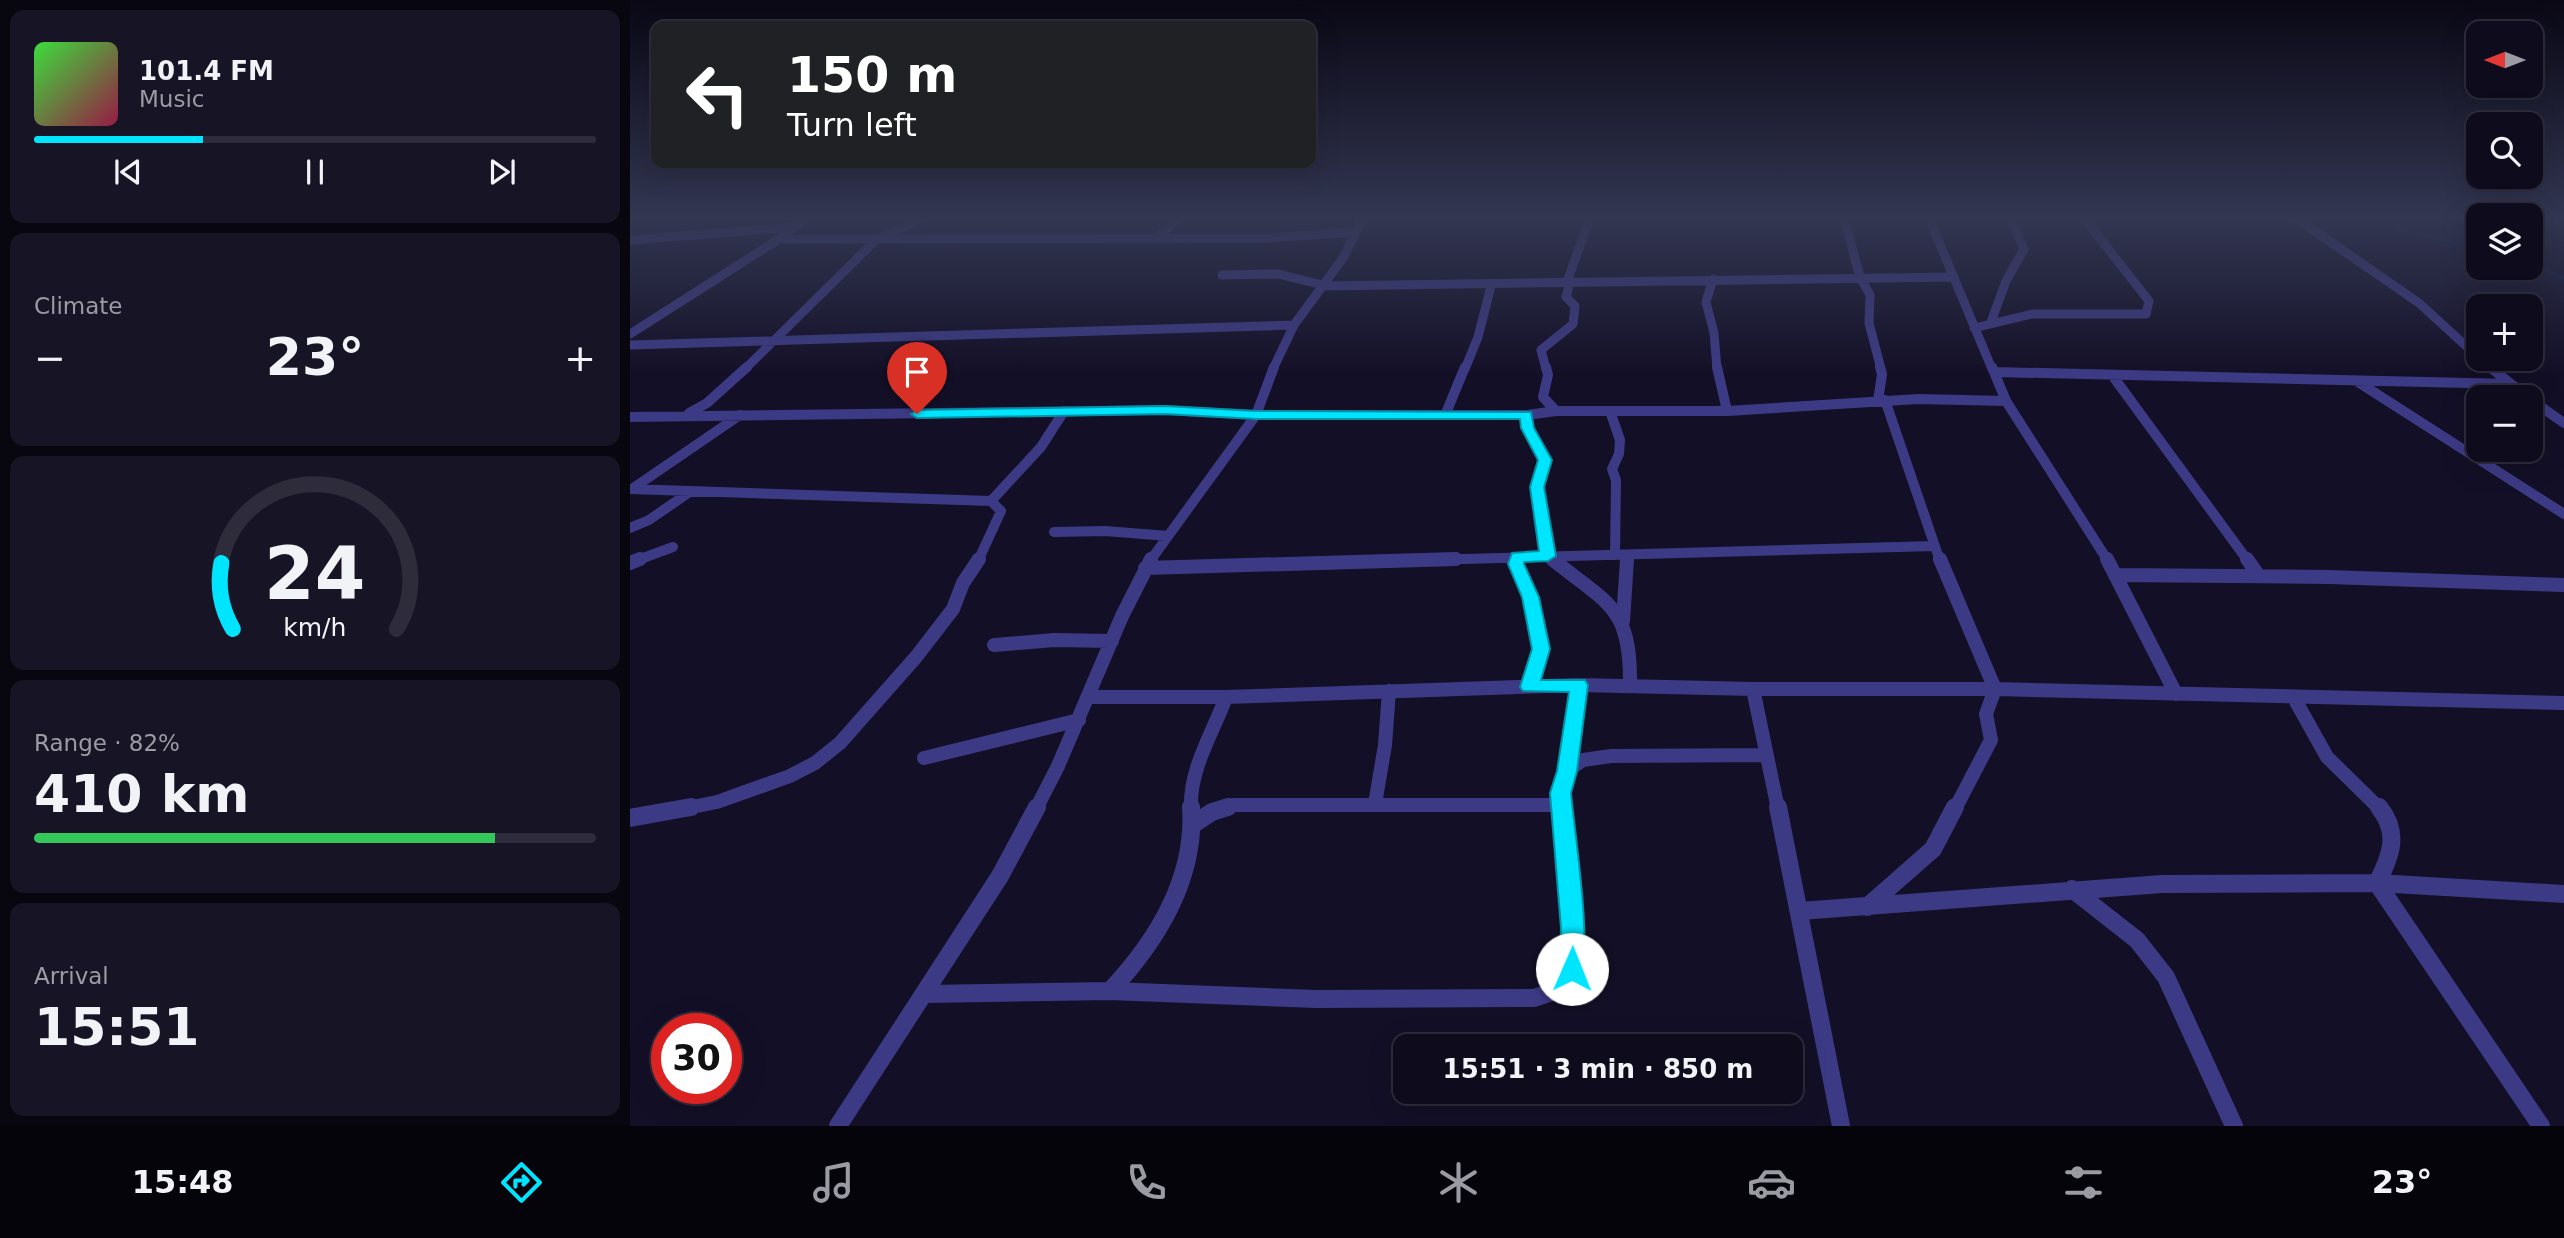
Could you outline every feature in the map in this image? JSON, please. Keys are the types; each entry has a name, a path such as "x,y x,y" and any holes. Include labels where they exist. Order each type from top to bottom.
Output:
{"street":[{"path":"630,334 730,271"},
{"path":"683,416 699,410 707,403 845,271"},
{"path":"838,1126 1000,876 1058,766 1146,568 1256,415 1269,377 1294,325 1334,271"},
{"path":"1556,411 1543,397 1548,375 1541,350 1573,324 1575,306 1566,297 1572,271"},
{"path":"1858,271 1870,295 1869,323 1882,374 1882,400 1934,546 1995,689 1986,714 1991,740 1933,849 1866,907"},
{"path":"1951,271 1973,328 2006,401 2117,575 2176,694"},
{"path":"1992,322 2012,271"},
{"path":"1973,328 1992,322 2058,313 2129,316 2146,314 2149,301 2125,271"},
{"path":"2372,271 2419,303 2466,346"},
{"path":"1222,275 1278,274 1323,286 1954,277"},
{"path":"1713,279 1706,302 1714,333 1718,380 1727,411"},
{"path":"1446,413 1478,337 1491,285"},
{"path":"630,345 777,338 1294,325"},
{"path":"2495,371 2511,384"},
{"path":"1995,372 2511,384"},
{"path":"2112,375 2259,576"},
{"path":"2356,380 2564,514"},
{"path":"630,417 1165,410 1256,415 1527,415 1556,411 1727,411 1882,400 2006,401"},
{"path":"2543,408 2564,423"},
{"path":"991,501 1041,447 1064,411"},
{"path":"1610,411 1621,438 1619,458 1612,469 1616,480 1623,622 1629,643 1630,686"},
{"path":"631,489 740,415"},
{"path":"1527,415 1527,428 1545,460 1537,487 1548,556 1611,605 1623,622"},
{"path":"630,818 717,802 790,776 815,763 840,743 916,657 953,609 963,583 978,561 1001,511 991,501 631,489"},
{"path":"630,528 649,520 691,491"},
{"path":"1054,532 1105,531 1168,536"},
{"path":"1146,568 1934,546"},
{"path":"630,563 673,547"},
{"path":"1517,557 1516,564 1530,597 1541,649 1530,687"},
{"path":"2117,575 2564,584"},
{"path":"994,645 1054,640 1112,641"},
{"path":"925,994 1110,992 1316,999 1534,998 1558,990 1572,969 1572,928 1560,793 1567,771 1579,685"},
{"path":"1089,697 1226,697 1579,685 1754,689 1995,689 2564,703"},
{"path":"1754,689 1841,1126"},
{"path":"1375,804 1385,744 1389,691"},
{"path":"1110,992 1164,926 1178,892 1192,824 1191,794 1201,757 1226,697"},
{"path":"2294,698 2316,743 2333,763 2381,808 2391,824 2395,836 2393,852 2377,883"},
{"path":"924,758 1079,720"},
{"path":"1567,771 1583,760 1611,756 1767,755"},
{"path":"1192,824 1212,812 1233,805 1561,805"},
{"path":"1800,911 2162,884 2377,883 2564,894"},
{"path":"2377,883 2540,1126"},
{"path":"2072,889 2137,940 2166,976 2234,1126"}],"waterway":[{"path":"2546,271 2564,278"}],"route":[{"path":"917,414 1165,410 1256,415 1527,415 1527,428 1545,460 1537,487 1548,556 1517,557 1516,564 1530,597 1541,649 1530,687 1579,685 1567,771 1560,793 1572,928 1572,969"}]}
